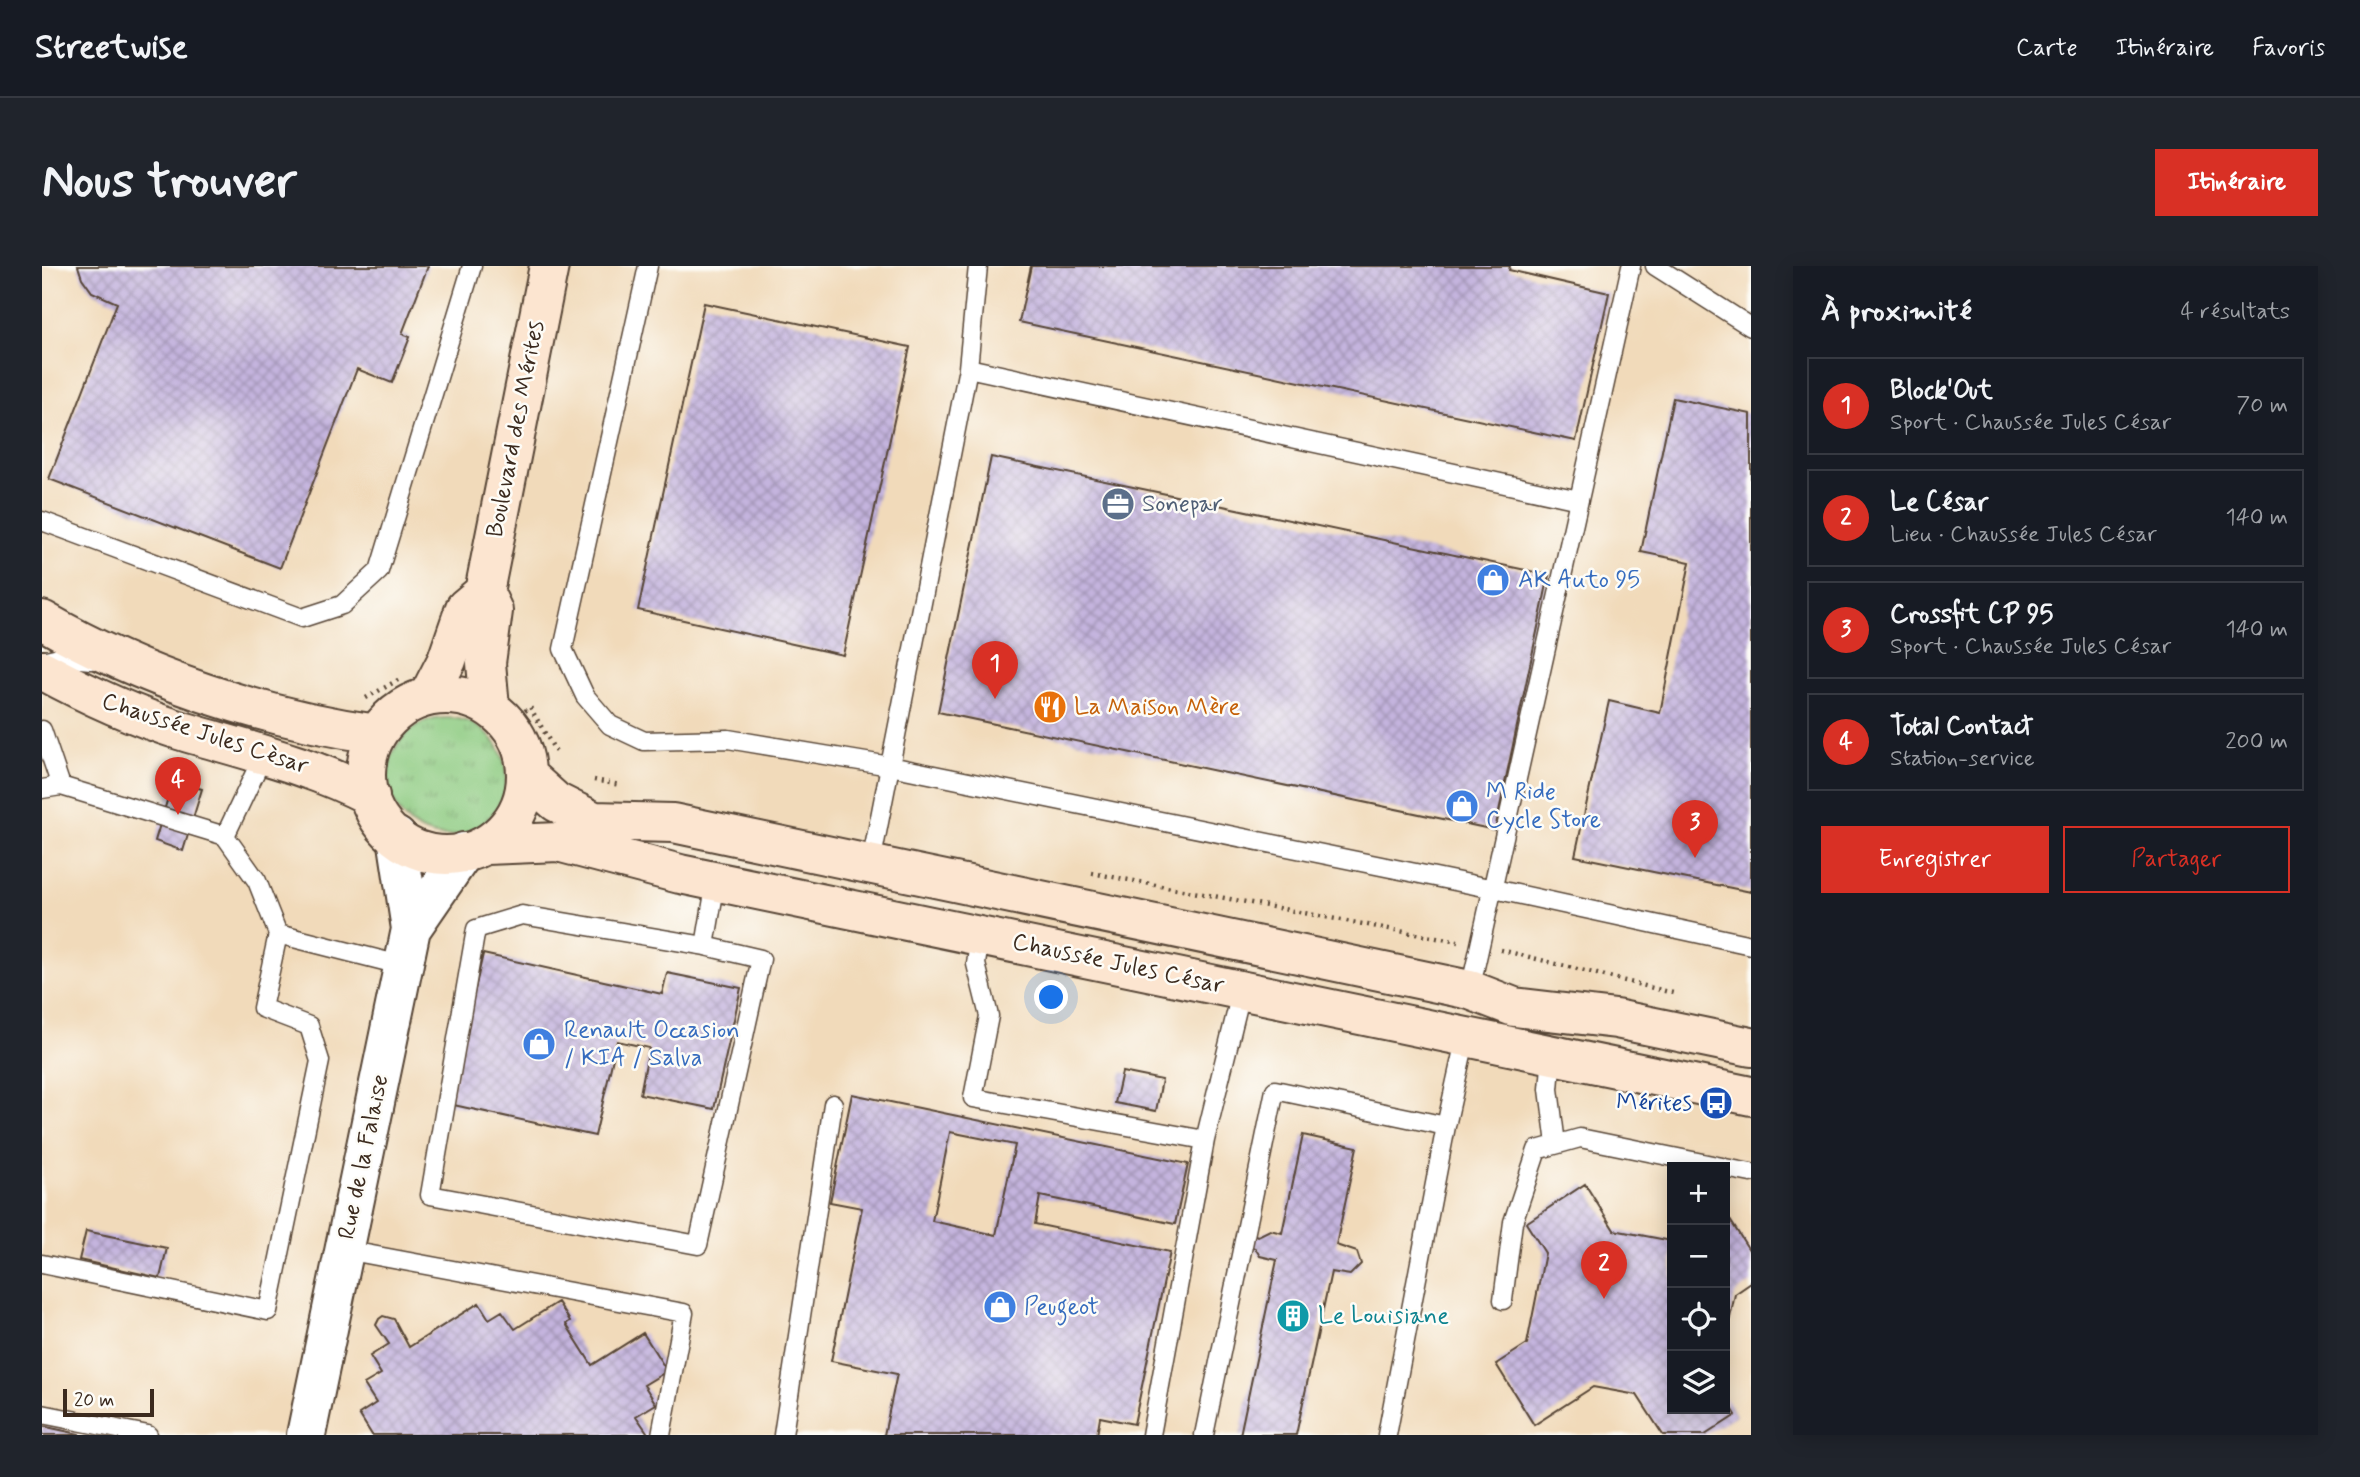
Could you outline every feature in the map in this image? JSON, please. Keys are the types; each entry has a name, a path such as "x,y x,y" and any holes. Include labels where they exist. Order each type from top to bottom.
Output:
{"main road":[{"name":"Boulevard des Mérites","path":"499,716 486,663 493,611 484,592 549,266"},
{"name":"Boulevard des Mérites","path":"418,686 447,660 465,608 484,592"},
{"name":"Chaussée Jules Cèsar","path":"42,620 101,650 166,677 311,724 377,734"},
{"name":"Chaussée Jules Cèsar","path":"42,670 96,698 145,718 319,771 370,796"},
{"path":"418,686 452,695 499,716 523,750 526,775 519,809 501,833 475,849 429,853 397,837 377,815 370,796 368,761 377,734 418,686"},
{"name":"Chaussée Jules César","path":"526,775 556,802 594,821 673,823 1470,990 1514,1007 1605,1017 1751,1047"},
{"name":"Chaussée Jules César","path":"475,849 558,842 716,881 1751,1096"}],"street":[{"name":"Rue de la Falaise","path":"306,1435 411,929 397,837"},
{"name":"Rue de la Falaise","path":"411,929 475,849"}],"lane":[{"path":"42,521 302,618 342,605 379,571 471,266"},
{"path":"648,266 563,649 585,696 610,725 644,741 728,739 890,766 1494,889 1751,945"},
{"path":"871,863 968,368 978,266"},
{"path":"1470,990 1631,266"},
{"path":"1655,266 1751,327"},
{"path":"968,368 1580,500"},
{"path":"42,661 70,656 166,677"},
{"path":"42,730 61,786"},
{"path":"225,836 255,773 261,754"},
{"path":"42,789 61,786 225,836 257,881 278,934 262,1007 309,1026 320,1061 268,1311 42,1264"},
{"path":"705,946 716,881"},
{"path":"522,915 705,946 761,959 698,1245 430,1195 476,929 522,915"},
{"path":"278,934 404,967"},
{"path":"980,935 976,964 989,1016 972,1098 1205,1140"},
{"path":"1151,1435 1205,1140 1242,989"},
{"path":"1387,1435 1446,1126 1466,1036"},
{"path":"1552,1055 1549,1088 1556,1144"},
{"path":"1204,1435 1275,1090 1446,1126"},
{"path":"783,1435 833,1104"},
{"path":"1503,1300 1513,1222 1538,1150 1580,1138 1694,1162"},
{"path":"1730,1169 1751,1173"},
{"path":"345,1250 684,1313 661,1435"},
{"path":"42,1414 148,1435"}],"path":[{"path":"365,698 418,686"},
{"path":"499,716 530,706 563,761"},
{"path":"583,778 622,785"},
{"path":"1085,871 1383,930 1479,945 1686,996"}],"green space":[{"path":"447,718 470,722 489,735 502,754 506,777 502,800 489,819 470,832 447,836 424,832 405,819 392,800 388,777 392,754 405,735 424,722"}],"building":[{"path":"78,266 428,266 402,334 410,337 392,383 357,369 280,568 49,479 117,303 92,292 82,278"},
{"path":"1031,266 1510,266 1509,270 1609,293 1576,441 1019,322"},
{"path":"704,303 910,347 843,655 638,610"},
{"path":"1673,398 1751,414 1751,892 1575,856 1609,701 1660,713 1690,562 1641,552"},
{"path":"991,457 1549,575 1495,830 938,712"},
{"path":"173,781 202,789 183,851 155,841"},
{"name":"Renault Occasion / KIA / Salva","path":"483,954 662,994 667,973 741,988 714,1109 640,1094 649,1048 617,1041 595,1136 449,1104"},
{"path":"1122,1072 1162,1080 1156,1111 1115,1103"},
{"name":"Peugeot","path":"852,1094 1188,1164 1175,1224 1040,1196 1035,1224 1170,1252 1134,1424 1100,1417 1097,1435 884,1435 897,1374 831,1361 862,1208 830,1202","holes":["950,1132 1015,1145 996,1235 932,1221"]},
{"name":"Le Louisiane","path":"1303,1135 1357,1147 1336,1245 1357,1252 1361,1264 1350,1275 1331,1272 1296,1435 1240,1435 1277,1260 1260,1256 1255,1248 1245,1245 1248,1233 1258,1236 1270,1230 1282,1233"},
{"path":"1585,1184 1614,1230 1667,1240 1667,1414 1730,1414 1730,1405 1736,1415 1705,1435 1663,1435 1637,1395 1593,1387 1534,1425 1496,1364 1527,1344 1545,1253 1526,1223"},
{"path":"1730,1220 1751,1253 1751,1283 1735,1294 1730,1318"},
{"path":"86,1231 167,1248 160,1278 79,1260"},
{"path":"558,1302 570,1321 566,1324 592,1365 643,1333 667,1371 644,1385 656,1404 636,1416 649,1435 372,1435 359,1414 376,1403 364,1384 381,1374 370,1356 389,1344 376,1325 383,1316 394,1319 409,1347 479,1303 489,1319 502,1311 515,1329"},
{"path":"42,1426 79,1434 79,1435 42,1435"}],"place":[{"name":"Sonepar","path":"1118,504"},
{"name":"AK Auto 95","path":"1493,580"},
{"name":"Block'Out","path":"995,699"},
{"name":"La Maison Mère","path":"1050,707"},
{"name":"M Ride Cycle Store","path":"1462,806"},
{"name":"Total Contact","path":"178,815"},
{"name":"Crossfit CP 95","path":"1695,858"},
{"name":"Renault Occasion / KIA / Salva","path":"539,1044"},
{"name":"Mérites","path":"1716,1103"},
{"name":"Le César","path":"1604,1299"},
{"name":"Peugeot","path":"1000,1307"},
{"name":"Le Louisiane","path":"1293,1316"}]}
